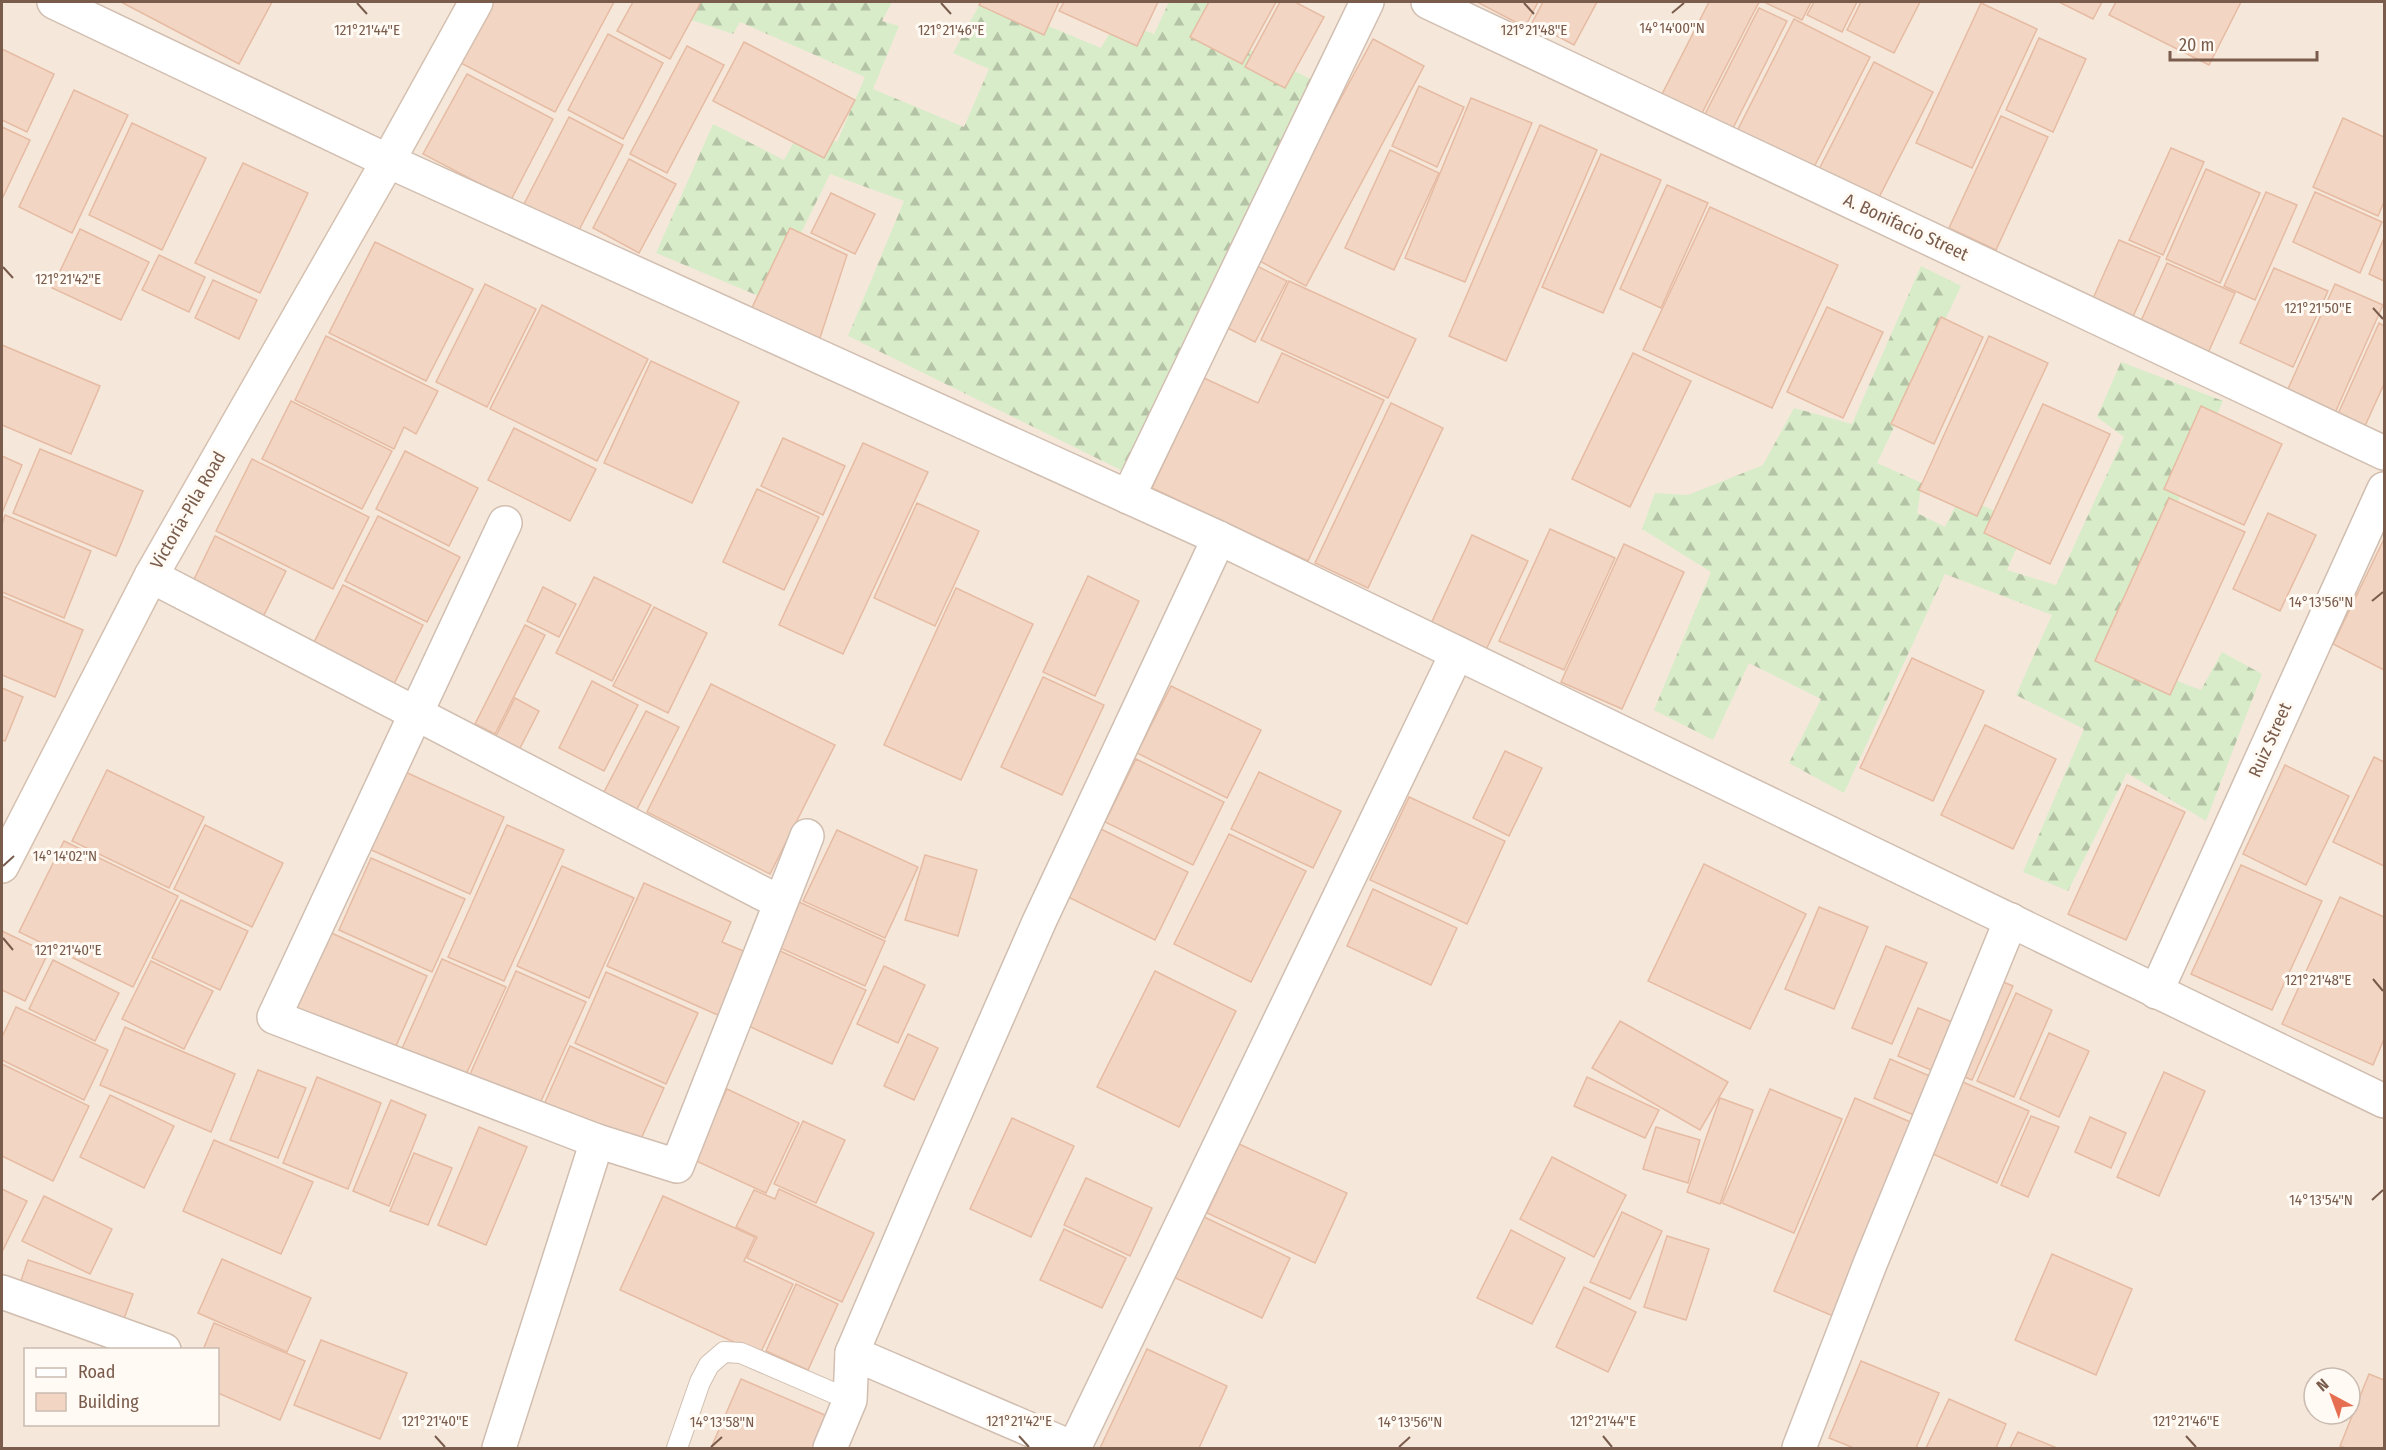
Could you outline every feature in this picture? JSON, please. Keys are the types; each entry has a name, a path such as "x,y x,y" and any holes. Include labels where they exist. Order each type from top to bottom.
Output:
{"street":[{"path":"54,2 388,161 1219,538 2385,1101"},
{"name":"Victoria-Pila Road","path":"2,866 151,576 476,2"},
{"path":"1128,497 1367,2"},
{"name":"A. Bonifacio Street","path":"1428,2 2385,453"},
{"name":"Ruiz Street","path":"2156,992 2385,489"},
{"path":"505,523 274,1017 597,1141 677,1166 779,902 807,836"},
{"path":"830,1449 850,1400 852,1353 1039,922 1219,538"},
{"path":"151,576 779,902"},
{"path":"852,1353 1074,1449 1457,653"},
{"path":"1799,1449 1870,1264 2011,920"},
{"path":"499,1449 597,1141"},
{"path":"2,1292 158,1348"}],"lane":[{"path":"677,1449 700,1382 709,1365 724,1352 741,1353 850,1400"}],"shaded area":[{"path":"2,2 2384,2 2384,1448 2,1448"}],"green space":[{"path":"694,2 892,2 882,21 899,26 873,89 964,127 989,69 953,53 981,2 991,2 1101,48 1117,20 1154,34 1169,2 1229,2 1215,33 1317,82 1123,471 848,336 904,201 830,174 768,300 656,253 713,124 784,160 802,127 837,142 865,77 740,22 733,34 686,18"},
{"path":"1921,266 1961,286 1877,463 1922,483 1917,513 1945,527 1961,495 2026,526 2007,570 2056,585 2124,437 2097,417 2121,362 2223,401 2109,655 2201,690 2222,652 2262,674 2206,821 2127,773 2068,891 2023,872 2084,729 2016,695 2052,615 1945,574 1844,793 1789,763 1821,699 1749,663 1713,740 1654,710 1711,572 1642,529 1655,493 1688,495 1763,465 1794,408 1852,424"}],"building":[{"path":"121,2 272,2 239,64"},
{"path":"487,2 614,2 555,112 457,61"},
{"path":"633,2 701,2 670,59 617,31"},
{"path":"981,2 1059,2 1044,35 979,5"},
{"path":"1064,2 1158,2 1137,46 1059,11"},
{"path":"1209,2 1276,2 1242,64 1190,37"},
{"path":"1280,2 1295,2 1324,17 1285,88 1245,67"},
{"path":"1480,2 1538,2 1525,27"},
{"path":"1543,2 1597,2 1574,45 1532,23"},
{"path":"1709,2 1759,2 1697,123 1658,102"},
{"path":"1764,2 1811,2 1802,20"},
{"path":"1814,2 1857,2 1842,32 1807,15"},
{"path":"1861,2 1920,2 1894,53 1847,30"},
{"path":"2059,2 2102,2 2093,19"},
{"path":"2116,2 2241,2 2209,65 2109,15"},
{"path":"1981,3 2037,29 1972,168 1916,143"},
{"path":"1759,8 1787,21 1730,134 1702,120"},
{"path":"1794,19 1870,57 1810,175 1734,137"},
{"path":"608,34 663,63 623,139 568,110"},
{"path":"2039,38 2086,59 2053,132 2006,110"},
{"path":"1373,39 1424,66 1306,286 1254,258"},
{"path":"744,42 855,100 824,158 713,101"},
{"path":"687,46 724,65 667,173 630,154"},
{"path":"2,49 54,74 27,132 2,120"},
{"path":"1874,62 1933,92 1874,207 1815,177"},
{"path":"467,74 553,119 511,200 423,154"},
{"path":"1419,86 1464,107 1437,167 1392,146"},
{"path":"74,90 128,115 72,233 19,207"},
{"path":"1471,98 1532,123 1465,282 1405,258"},
{"path":"2001,116 2048,137 1996,250 1949,228"},
{"path":"569,117 623,145 578,232 524,204"},
{"path":"2343,118 2384,137 2384,202 2378,216 2313,187"},
{"path":"132,123 206,158 162,250 89,215"},
{"path":"1540,125 1597,150 1506,361 1449,336"},
{"path":"2,127 30,140 2,199"},
{"path":"2171,148 2204,162 2163,255 2129,240"},
{"path":"1390,150 1439,173 1394,270 1345,248"},
{"path":"1601,154 1661,180 1603,313 1542,287"},
{"path":"629,159 676,184 639,253 593,228"},
{"path":"243,163 308,193 260,293 195,263"},
{"path":"2206,169 2260,193 2220,283 2166,259"},
{"path":"1667,185 1708,203 1661,308 1620,289"},
{"path":"2266,192 2297,205 2255,300 2224,286"},
{"path":"2315,192 2382,222 2360,273 2293,242"},
{"path":"831,193 875,214 855,254 811,233"},
{"path":"1710,207 1838,265 1772,408 1643,350"},
{"path":"790,228 847,255 818,344 750,312"},
{"path":"80,229 149,262 121,320 52,288"},
{"path":"2384,238 2384,281 2369,274"},
{"path":"2119,240 2160,257 2131,321 2091,303"},
{"path":"375,242 473,289 426,381 329,333"},
{"path":"159,255 205,277 189,312 142,290"},
{"path":"1243,259 1287,281 1255,342 1212,320"},
{"path":"2167,263 2235,293 2208,353 2140,323"},
{"path":"2274,268 2328,291 2293,367 2240,343"},
{"path":"213,280 257,300 239,339 195,318"},
{"path":"1289,281 1416,339 1388,398 1261,340"},
{"path":"485,284 536,309 487,407 436,382"},
{"path":"2335,284 2383,305 2331,422 2283,400"},
{"path":"542,305 648,359 597,461 490,409"},
{"path":"1827,307 1883,332 1843,418 1787,392"},
{"path":"1941,317 1983,337 1934,444 1891,424"},
{"path":"2379,323 2384,326 2384,384 2364,428 2337,416"},
{"path":"326,336 438,391 416,434 404,427 394,449 295,400"},
{"path":"1989,336 2048,363 1977,516 1919,490"},
{"path":"2,345 100,386 71,454 2,425"},
{"path":"1282,353 1384,400 1308,561 1152,488 1204,378 1258,403"},
{"path":"1633,353 1691,381 1630,507 1572,479"},
{"path":"651,361 739,402 692,503 604,463"},
{"path":"291,401 392,451 362,509 262,459"},
{"path":"1391,403 1443,428 1368,588 1315,563"},
{"path":"2043,404 2110,434 2050,564 1984,533"},
{"path":"2201,406 2282,444 2244,525 2164,489"},
{"path":"514,428 596,469 570,521 488,480"},
{"path":"783,438 845,466 823,515 761,486"},
{"path":"863,443 928,472 843,654 779,625"},
{"path":"40,449 143,491 116,556 13,513"},
{"path":"405,451 478,488 449,546 376,509"},
{"path":"2,456 22,465 2,513"},
{"path":"252,459 369,517 333,589 216,531"},
{"path":"757,489 819,517 784,590 723,562"},
{"path":"2169,498 2245,532 2170,695 2095,661"},
{"path":"917,503 979,531 935,626 874,598"},
{"path":"2268,513 2316,535 2280,611 2233,589"},
{"path":"5,515 91,551 64,618 2,592 2,524"},
{"path":"378,516 460,557 427,622 345,581"},
{"path":"1550,529 1615,558 1564,670 1499,641"},
{"path":"1472,535 1528,561 1484,654 1429,628"},
{"path":"215,536 286,571 254,635 184,600"},
{"path":"2384,539 2384,670 2333,644"},
{"path":"1624,544 1684,572 1622,709 1561,682"},
{"path":"1088,576 1139,601 1095,696 1043,672"},
{"path":"594,577 651,605 612,681 556,653"},
{"path":"343,585 423,625 387,698 306,658"},
{"path":"543,587 576,604 559,637 527,621"},
{"path":"956,588 1033,624 961,780 884,745"},
{"path":"2,596 83,630 55,697 2,675"},
{"path":"654,607 707,633 668,713 613,686"},
{"path":"525,625 545,635 495,734 475,724"},
{"path":"1912,658 1984,691 1933,801 1860,768"},
{"path":"1043,677 1104,705 1062,795 1001,767"},
{"path":"592,681 638,705 604,771 559,748"},
{"path":"711,684 835,745 770,874 647,812"},
{"path":"1171,686 1261,730 1227,798 1137,753"},
{"path":"2,688 23,697 5,741 2,740"},
{"path":"515,698 539,711 515,758 491,746"},
{"path":"646,711 679,727 636,811 603,794"},
{"path":"1985,725 2056,759 2013,849 1941,815"},
{"path":"1505,751 1542,768 1509,836 1473,818"},
{"path":"2374,757 2384,762 2384,866 2333,842"},
{"path":"1136,759 1224,802 1193,865 1105,822"},
{"path":"2285,765 2349,796 2306,885 2243,854"},
{"path":"107,770 204,817 169,888 72,841"},
{"path":"401,770 504,817 470,894 367,848"},
{"path":"1259,772 1341,811 1313,868 1231,829"},
{"path":"2127,785 2185,812 2126,940 2068,914"},
{"path":"1409,797 1505,841 1467,924 1370,880"},
{"path":"205,825 283,863 252,927 174,889"},
{"path":"507,825 564,850 504,981 448,957"},
{"path":"1101,829 1188,872 1155,940 1068,897"},
{"path":"837,830 918,867 885,938 803,901"},
{"path":"1229,834 1306,871 1251,982 1174,944"},
{"path":"64,841 178,896 133,987 19,932"},
{"path":"925,855 977,870 958,936 905,920"},
{"path":"371,858 465,899 432,972 339,930"},
{"path":"1704,864 1806,914 1750,1029 1648,981"},
{"path":"2241,865 2322,901 2272,1010 2191,974"},
{"path":"562,866 634,898 589,998 517,966"},
{"path":"644,883 731,922 722,942 748,953 720,1016 607,966"},
{"path":"1373,889 1457,928 1431,985 1347,946"},
{"path":"2340,897 2384,917 2384,1039 2373,1065 2282,1024"},
{"path":"181,900 248,931 220,990 152,958"},
{"path":"799,902 885,941 865,986 778,947"},
{"path":"1819,907 1868,927 1834,1009 1785,989"},
{"path":"2,931 48,953 25,1001 2,990"},
{"path":"327,931 427,976 388,1064 287,1019"},
{"path":"1886,946 1927,963 1892,1044 1852,1028"},
{"path":"778,950 866,990 832,1064 744,1024"},
{"path":"442,959 506,987 459,1090 396,1062"},
{"path":"53,960 119,993 95,1041 29,1009"},
{"path":"151,961 213,991 184,1049 122,1019"},
{"path":"884,966 925,985 898,1043 857,1024"},
{"path":"516,971 586,1002 532,1121 463,1090"},
{"path":"1155,971 1236,1011 1179,1127 1097,1087"},
{"path":"606,972 698,1013 666,1084 575,1043"},
{"path":"1991,977 2013,986 1972,1080 1950,1071"},
{"path":"2016,993 2052,1010 2014,1097 1977,1081"},
{"path":"16,1007 108,1050 84,1100 2,1060 2,1037"},
{"path":"1918,1008 1952,1022 1931,1070 1898,1056"},
{"path":"1620,1021 1728,1082 1700,1130 1592,1068"},
{"path":"125,1027 235,1074 211,1132 100,1085"},
{"path":"2049,1033 2089,1051 2059,1117 2020,1099"},
{"path":"908,1034 938,1048 914,1100 884,1086"},
{"path":"570,1046 664,1088 636,1150 542,1109"},
{"path":"1890,1059 1932,1077 1916,1116 1874,1098"},
{"path":"2,1064 89,1106 53,1181 2,1156"},
{"path":"258,1070 306,1088 278,1158 230,1140"},
{"path":"2164,1072 2205,1091 2159,1196 2117,1177"},
{"path":"317,1077 381,1103 348,1189 283,1163"},
{"path":"1587,1077 1659,1110 1645,1138 1574,1106"},
{"path":"1956,1079 2029,1111 1997,1183 1924,1150"},
{"path":"727,1089 799,1123 766,1193 694,1160"},
{"path":"1770,1089 1842,1119 1794,1233 1722,1203"},
{"path":"110,1095 174,1126 144,1188 80,1157"},
{"path":"1720,1098 1753,1110 1720,1204 1687,1192"},
{"path":"1855,1098 1915,1124 1833,1316 1774,1291"},
{"path":"391,1100 426,1115 389,1206 353,1191"},
{"path":"2031,1116 2059,1127 2028,1197 2001,1185"},
{"path":"2090,1117 2126,1133 2111,1168 2075,1152"},
{"path":"1012,1118 1074,1146 1031,1237 970,1209"},
{"path":"803,1121 845,1140 816,1203 774,1184"},
{"path":"479,1127 527,1147 486,1245 438,1225"},
{"path":"1656,1127 1700,1140 1688,1183 1643,1169"},
{"path":"214,1140 313,1182 281,1254 183,1211"},
{"path":"1239,1144 1347,1193 1315,1263 1207,1213"},
{"path":"414,1153 452,1168 428,1225 390,1211"},
{"path":"1552,1157 1626,1195 1594,1257 1520,1219"},
{"path":"1086,1178 1152,1208 1130,1256 1064,1225"},
{"path":"2,1189 27,1201 2,1252"},
{"path":"779,1189 874,1233 842,1302 747,1258 757,1237 736,1227 754,1190 775,1199"},
{"path":"44,1196 112,1229 90,1274 22,1241"},
{"path":"663,1196 755,1237 744,1261 793,1284 760,1354 620,1290"},
{"path":"1622,1212 1662,1231 1630,1299 1590,1282"},
{"path":"1200,1215 1290,1258 1262,1318 1171,1276"},
{"path":"1064,1229 1126,1258 1102,1308 1040,1280"},
{"path":"1511,1230 1565,1258 1532,1324 1477,1298"},
{"path":"1667,1236 1709,1249 1686,1320 1644,1307"},
{"path":"2052,1254 2132,1289 2096,1375 2015,1340"},
{"path":"222,1259 311,1298 287,1352 198,1313"},
{"path":"28,1260 133,1294 117,1338 13,1304"},
{"path":"796,1284 838,1304 808,1370 766,1351"},
{"path":"1584,1287 1636,1312 1608,1372 1556,1347"},
{"path":"214,1323 305,1361 280,1420 219,1393 219,1348 204,1348"},
{"path":"321,1340 407,1373 380,1439 294,1405"},
{"path":"1147,1349 1227,1386 1199,1448 1100,1448"},
{"path":"1861,1361 1939,1393 1916,1448 1854,1448 1829,1438"},
{"path":"2369,1374 2384,1380 2384,1448 2340,1446 2348,1426 2362,1426 2362,1391"},
{"path":"741,1379 834,1419 821,1448 711,1448"},
{"path":"1949,1399 2006,1424 1996,1448 1926,1448"},
{"path":"2018,1432 2057,1448 2010,1448"}]}
